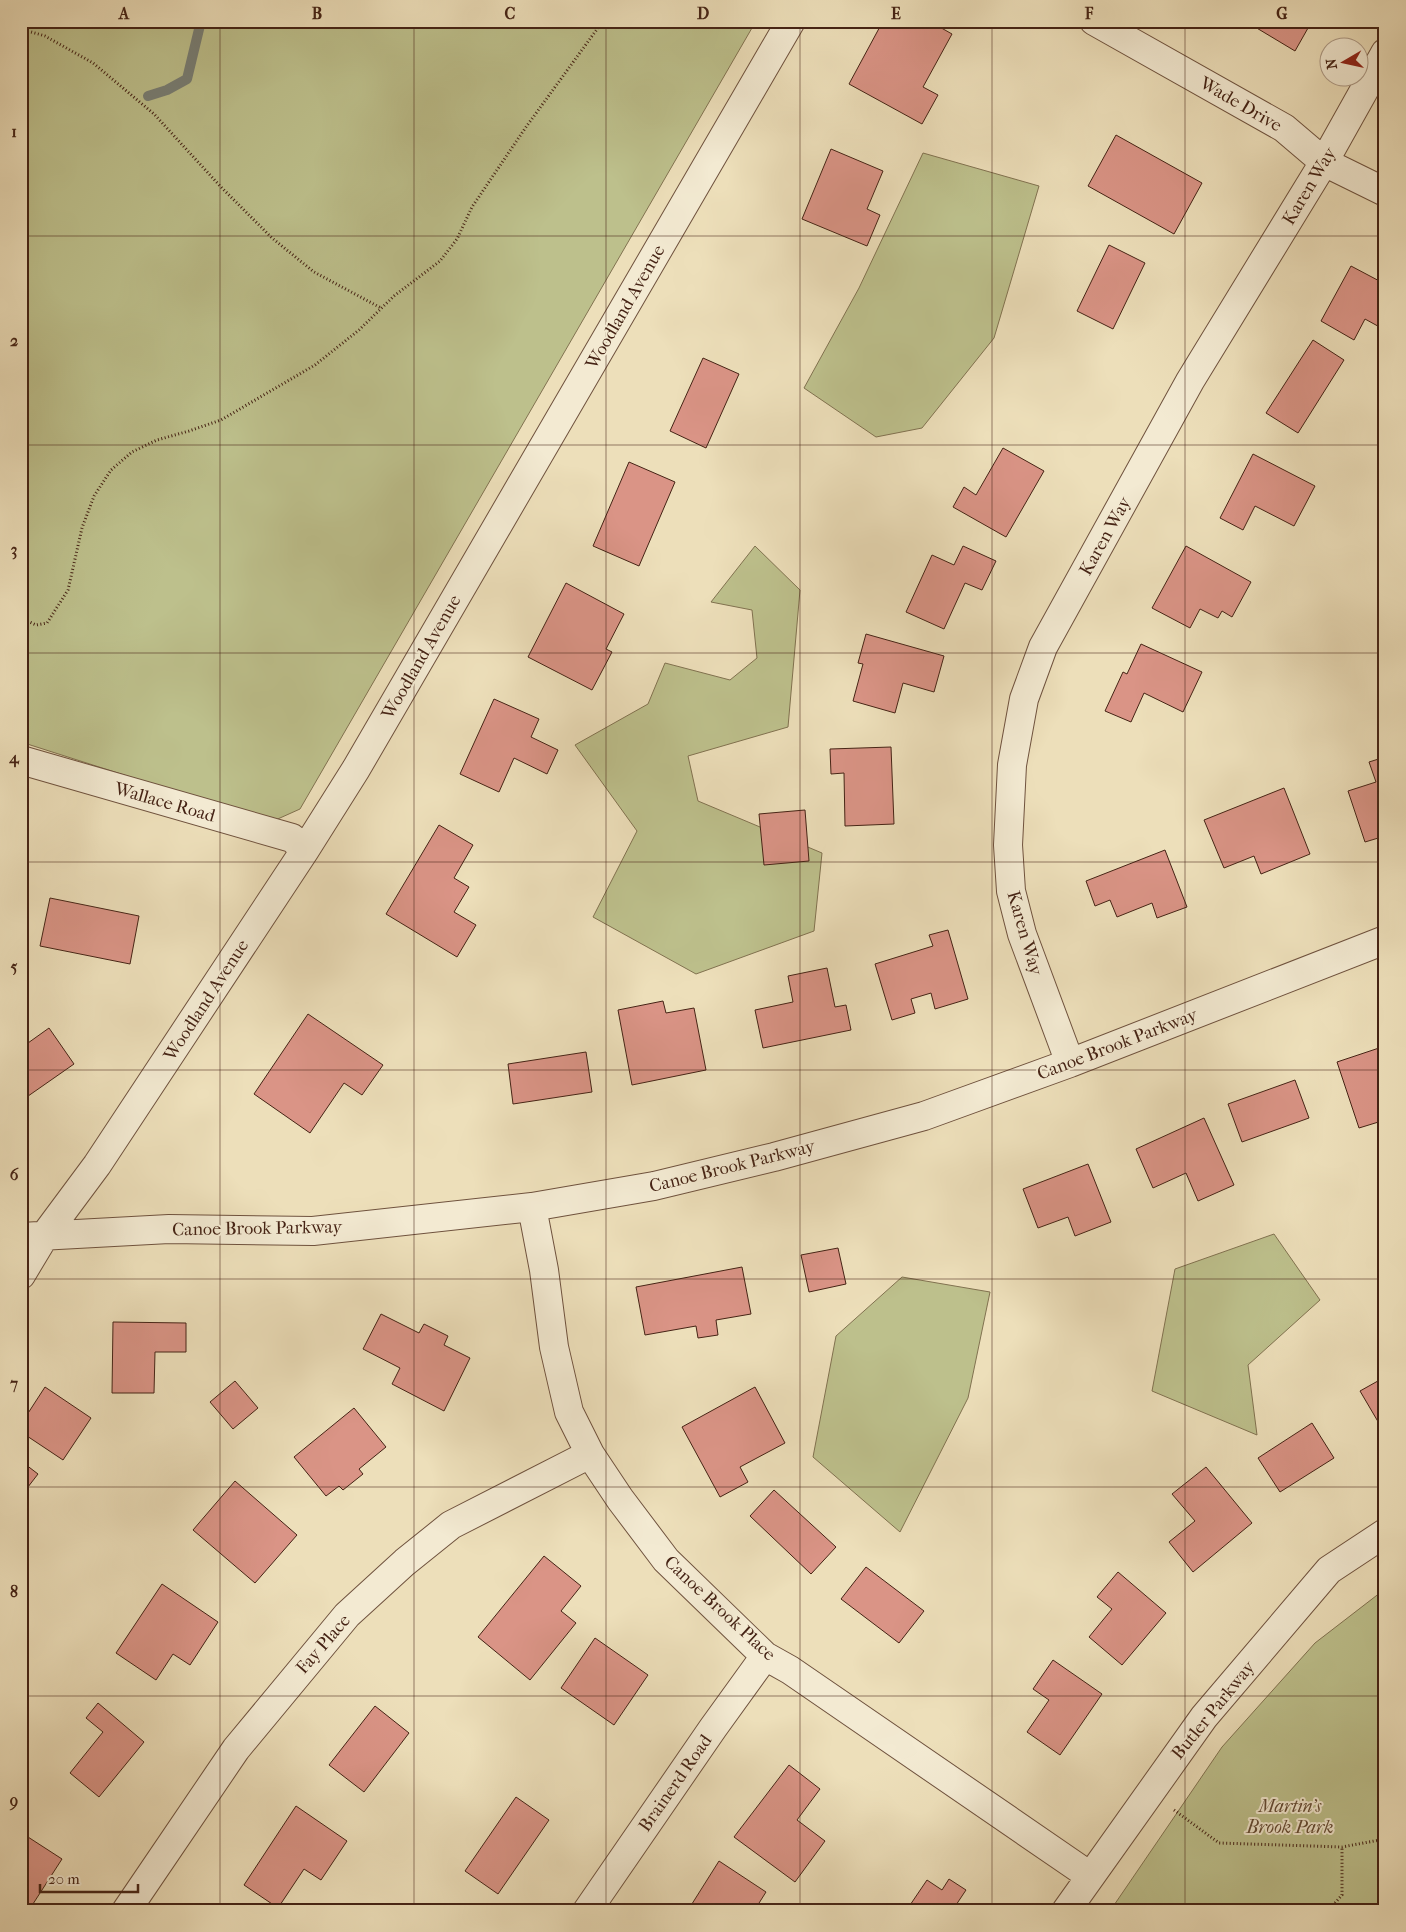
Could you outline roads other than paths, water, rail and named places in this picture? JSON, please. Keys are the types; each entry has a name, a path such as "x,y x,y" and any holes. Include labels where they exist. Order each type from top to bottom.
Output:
{"street":[{"name":"Woodland Avenue","path":"21,1275 33,1236 97,1165 305,850 356,769 791,21"},
{"name":"Wade Drive","path":"1094,21 1284,128 1324,162 1385,192"},
{"name":"Karen Way","path":"1070,1063 1022,934 1011,892 1008,845 1012,765 1024,699 1042,647 1190,381 1324,162 1385,53"},
{"name":"Wallace Road","path":"21,760 292,838 305,850"},
{"name":"Canoe Brook Parkway","path":"33,1236 169,1229 313,1231 532,1207 654,1186 924,1116 1070,1063 1385,940"},
{"name":"Canoe Brook Place","path":"532,1207 544,1270 554,1347 569,1412 590,1454 620,1499 666,1560 765,1656 790,1670 1090,1876"},
{"path":"21,1218 33,1236"},
{"name":"Fay Place","path":"126,1911 236,1749 347,1615 405,1562 451,1525 590,1454"},
{"name":"Butler Parkway","path":"1066,1911 1204,1717 1329,1570 1385,1533"},
{"name":"Brainerd Road","path":"586,1911 765,1656"}],"waterway":[{"path":"148,96 167,90 187,79 201,21"}],"park label":[{"name":"Martin's Brook Park","path":"1290,1816"}]}
